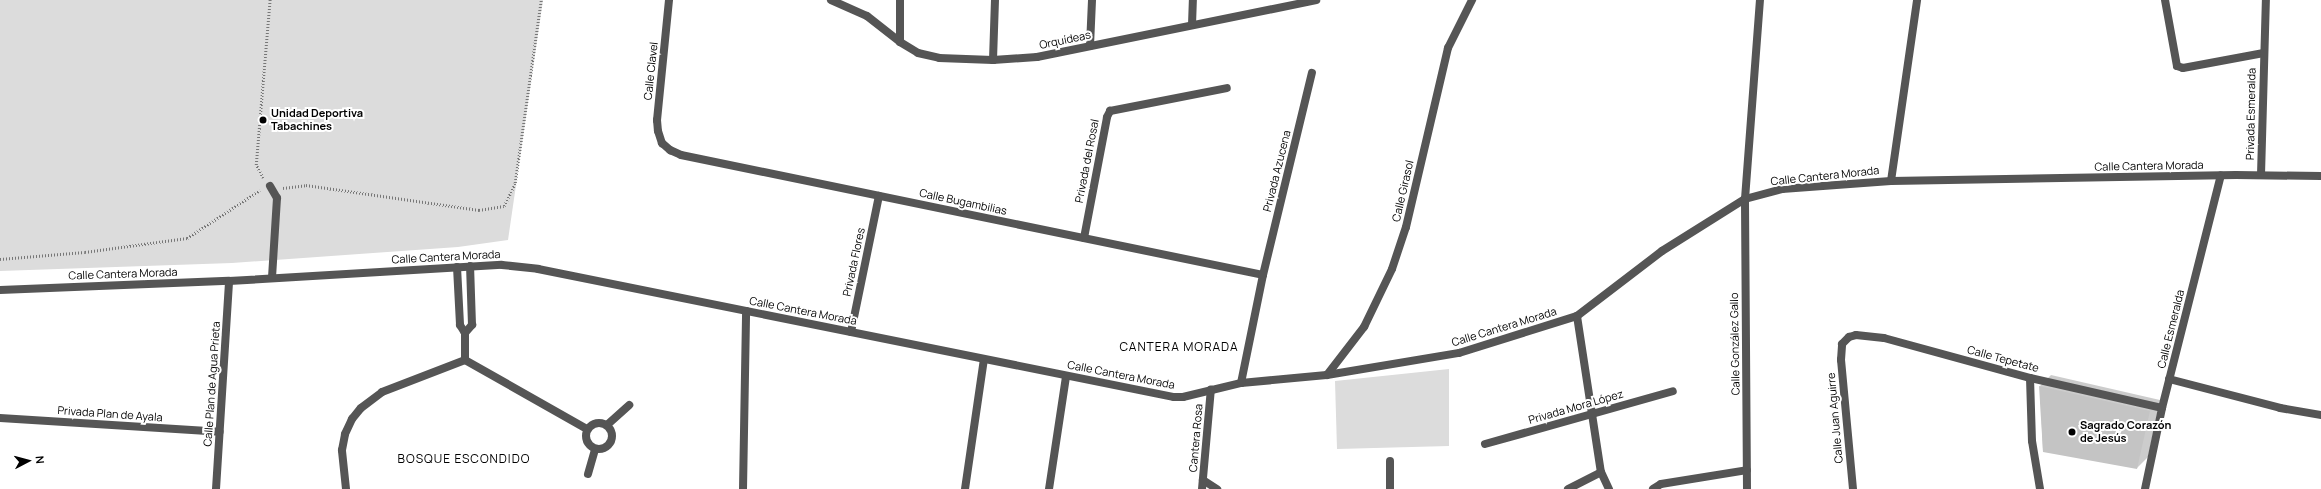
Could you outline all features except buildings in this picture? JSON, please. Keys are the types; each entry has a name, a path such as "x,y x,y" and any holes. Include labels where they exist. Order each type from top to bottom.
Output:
{"street":[{"name":"Calle Clavel","path":"662,143 658,131 657,120 669,0"},
{"name":"Orquídeas","path":"831,0 867,16 900,42 918,53 939,58 992,60 1037,57 1192,26 1288,3 1316,0"},
{"path":"900,0 900,42"},
{"path":"992,60 995,0"},
{"path":"1090,46 1092,0"},
{"path":"1192,26 1193,0"},
{"name":"Calle Girasol","path":"1327,375 1364,326 1392,269 1406,227 1448,48 1472,0"},
{"name":"Calle González Gallo","path":"1747,489 1745,199 1760,0"},
{"path":"1891,181 1917,0"},
{"name":"Privada Esmeralda","path":"2165,0 2177,66 2183,68 2264,53"},
{"name":"Privada Esmeralda","path":"2261,175 2266,0"},
{"name":"Privada Azucena","path":"1241,383 1263,274 1312,73"},
{"name":"Privada del Rosal","path":"1084,238 1107,117 1110,111 1227,88"},
{"name":"Calle Bugambilias","path":"662,143 670,150 681,155 1263,274"},
{"name":"Calle Cantera Morada","path":"0,290 229,281 502,265 538,269 1066,376 1174,397 1183,397 1241,383 1327,375 1459,353 1577,316 1662,251 1745,199 1782,189 1891,181 2221,175 2321,176"},
{"name":"Calle Esmeralda","path":"2145,489 2169,379 2221,175"},
{"path":"271,188 277,198 272,278"},
{"name":"Privada Flores","path":"851,332 879,196"},
{"path":"465,333 472,325 470,266"},
{"path":"457,267 460,325 465,333 465,360"},
{"name":"Calle Plan de Agua Prieta","path":"216,489 229,281"},
{"path":"743,489 746,311"},
{"path":"1577,316 1601,472 1610,489"},
{"name":"Calle Tepetate","path":"1842,344 1849,337 1884,338 2030,378 2162,408"},
{"name":"Calle Juan Aguirre","path":"1842,344 1842,381 1853,489"},
{"path":"965,489 984,359"},
{"path":"465,360 587,429"},
{"path":"346,489 342,450 345,434 352,419 361,408 382,392 465,360"},
{"path":"1049,489 1066,376"},
{"path":"2030,378 2032,441 2040,489"},
{"path":"2169,379 2280,408 2321,415"},
{"name":"Cantera Rosa","path":"1202,489 1211,390"},
{"name":"Privada Mora López","path":"1485,444 1673,391"},
{"path":"607,425 629,405"},
{"name":"Privada Plan de Ayala","path":"0,418 220,432"},
{"path":"598,422 607,425 611,429 612,439 605,447 595,449 587,442 585,437 587,429 598,422"},
{"path":"588,474 595,449"},
{"path":"1390,461 1390,489"},
{"path":"1653,489 1661,484 1747,470"},
{"path":"1568,489 1601,472"},
{"path":"1203,480 1217,489"}],"path":[{"path":"270,0 256,165 261,176 271,188"},
{"path":"0,259 85,252 188,238 248,196 271,188 306,184 479,210 504,206 515,183 541,0"}],"shaded area":[{"name":"Unidad Deportiva Tabachines","path":"0,0 543,0 508,240 458,247 232,263 0,271"},
{"path":"1449,369 1449,446 1337,449 1335,381"}],"place":[{"name":"Unidad Deportiva Tabachines","path":"263,120"},
{"name":"Sagrado Corazón de Jesús","path":"2072,432"}],"district":[{"name":"CANTERA MORADA","path":"1179,347"},
{"name":"BOSQUE ESCONDIDO","path":"464,459"}]}
